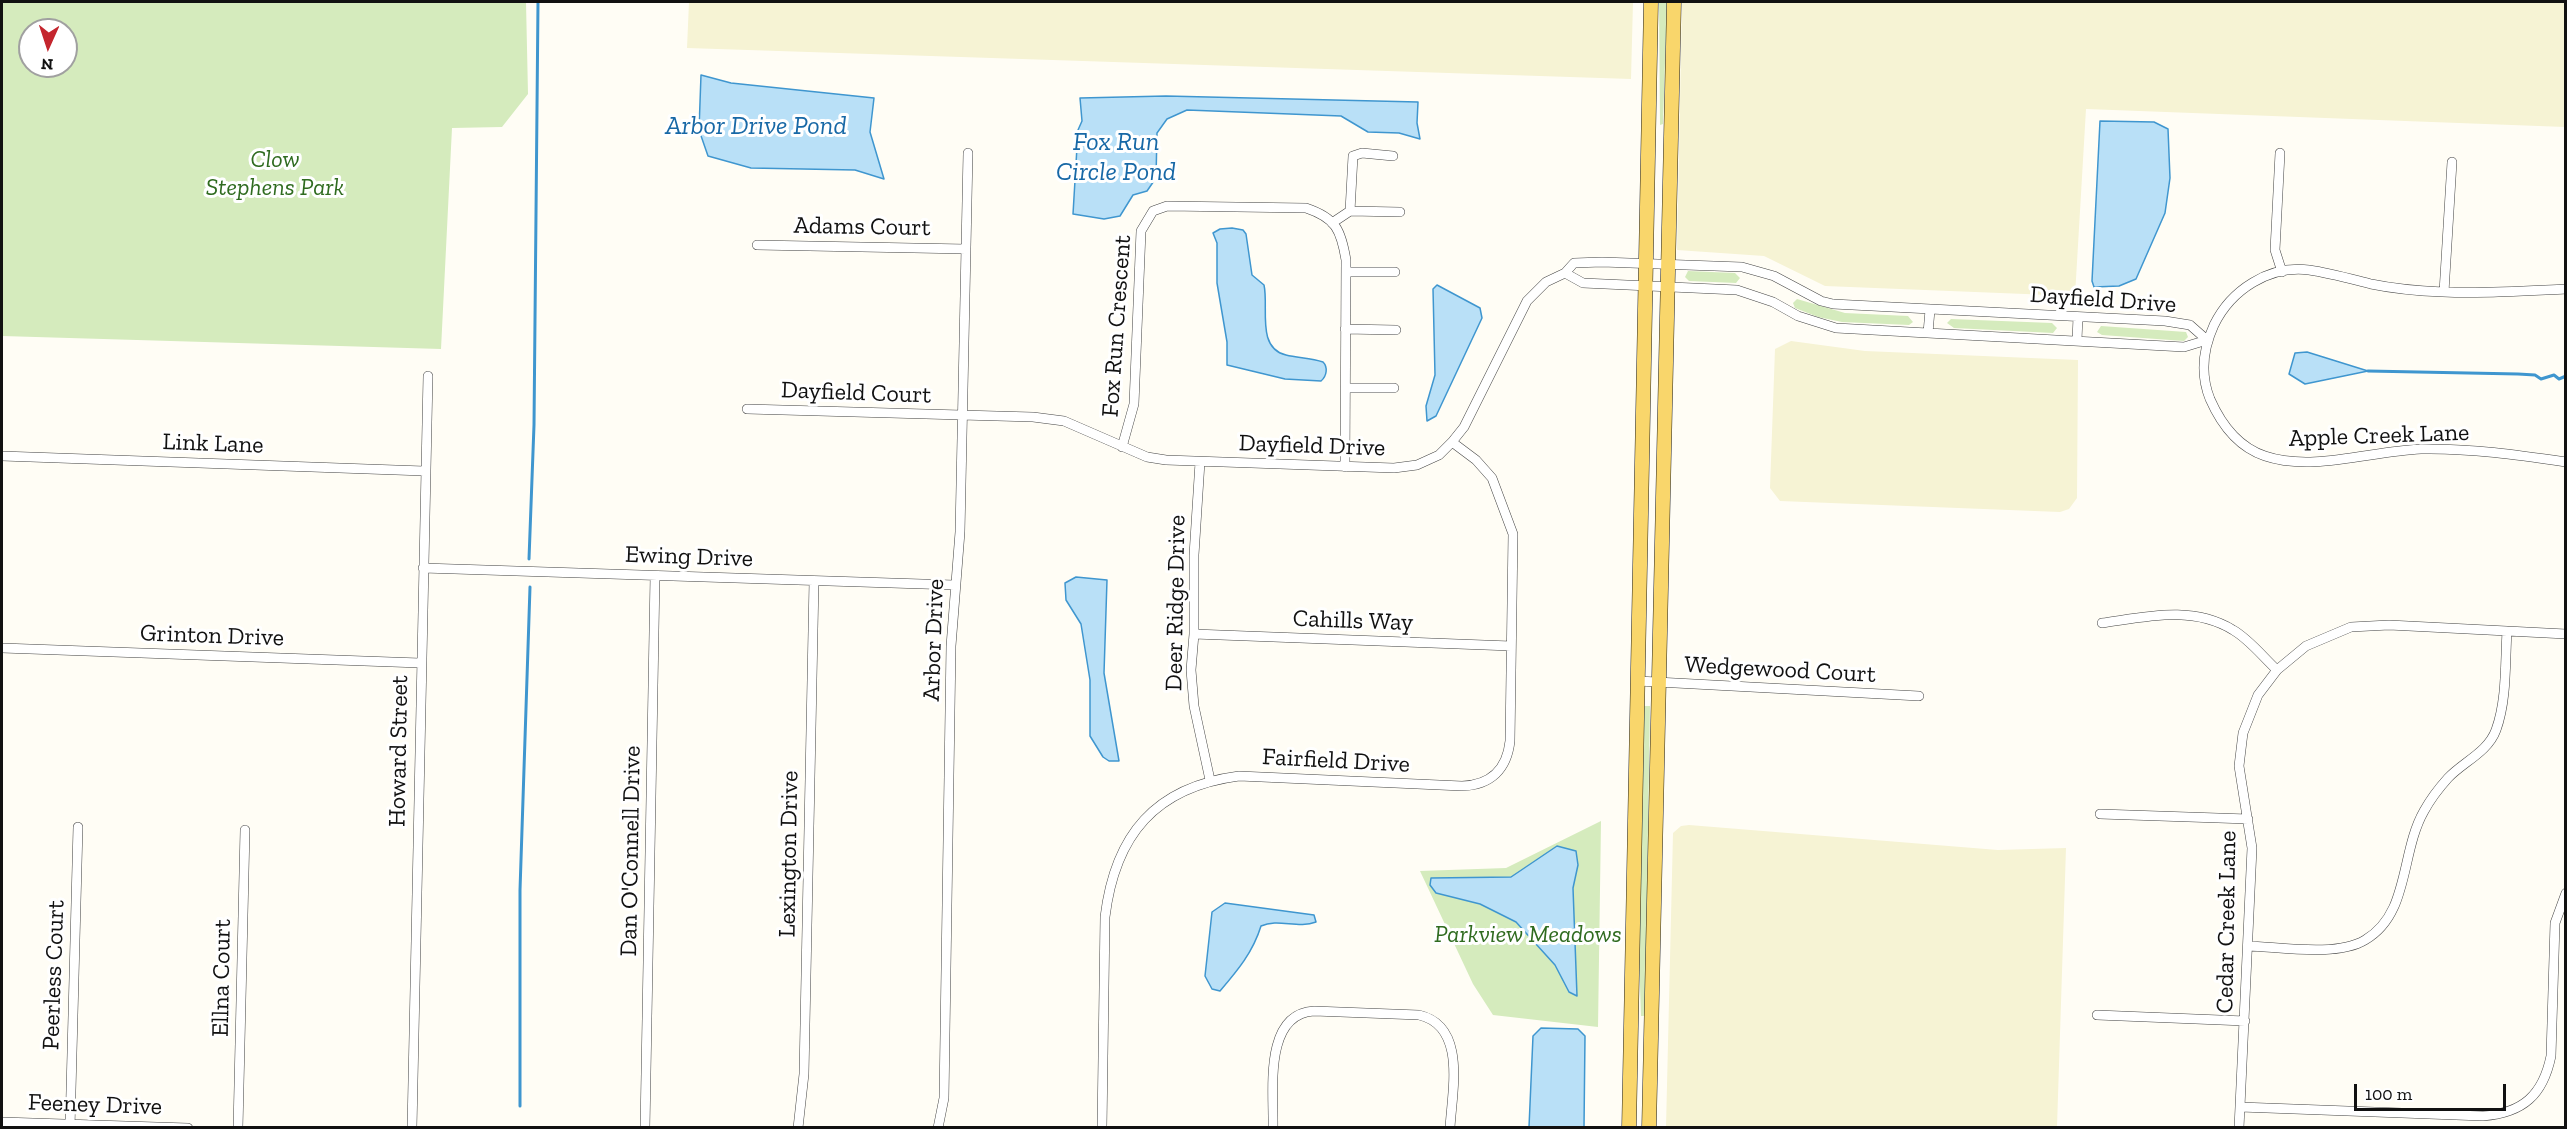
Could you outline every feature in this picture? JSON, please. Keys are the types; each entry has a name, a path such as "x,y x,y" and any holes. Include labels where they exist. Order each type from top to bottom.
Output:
{"main road":[{"path":"1629,1128 1651,2"},
{"path":"1649,1128 1674,2"}],"street":[{"name":"Arbor Drive","path":"938,1128 944,1098 954,585 960,532 968,153"},
{"path":"1350,211 1353,156 1362,153 1393,156"},
{"path":"2280,153 2275,250 2282,272"},
{"path":"2444,292 2452,162"},
{"name":"Fox Run Crescent","path":"1122,447 1134,404 1141,231 1153,211 1167,206 1306,208 1325,214 1332,223"},
{"path":"1345,466 1346,272 1342,234 1332,223 1350,211 1400,212"},
{"name":"Adams Court","path":"757,245 966,249"},
{"name":"Dayfield Drive","path":"963,416 1033,417 1064,421 1147,457 1166,460 1394,468 1417,465 1439,454 1464,427 1527,301 1546,282 1565,273 1574,264 1667,263 1742,267 1774,276 1833,304 2078,316 2190,325 2207,340"},
{"path":"2207,340 2221,311 2238,291 2256,280 2282,272 2307,270 2373,284 2444,292 2565,289"},
{"path":"1346,272 1395,272"},
{"name":"Dayfield Drive","path":"1565,273 1583,283 1746,292 1773,302 1798,316 1836,328 2184,347 2207,340"},
{"path":"1928,333 1930,310"},
{"path":"2077,340 2078,316"},
{"path":"1345,329 1396,330"},
{"name":"Apple Creek Lane","path":"2207,340 2203,362 2207,391 2220,421 2239,441 2262,456 2288,462 2313,463 2370,453 2422,449 2471,450 2565,462"},
{"name":"Howard Street","path":"412,1128 424,471 428,376"},
{"path":"1346,388 1394,388"},
{"name":"Dayfield Court","path":"747,410 963,416"},
{"name":"Fairfield Drive","path":"1102,1128 1105,917 1109,883 1122,851 1142,822 1162,802 1210,780 1239,776 1462,786 1490,779 1503,766 1509,752 1514,546 1510,525 1492,478 1476,460 1452,442"},
{"name":"Link Lane","path":"2,456 424,471"},
{"name":"Deer Ridge Drive","path":"1200,462 1194,555 1194,634 1191,670 1194,706 1210,780"},
{"name":"Ewing Drive","path":"423,568 954,585"},
{"name":"Dan O'Connell Drive","path":"645,1128 655,576"},
{"name":"Lexington Drive","path":"798,1128 804,1074 814,581"},
{"path":"2102,623 2172,613 2216,621 2235,631 2277,670"},
{"name":"Cedar Creek Lane","path":"2239,1128 2252,848 2240,781 2243,734 2258,695 2277,670 2306,646 2352,627 2389,625 2565,634"},
{"path":"2248,946 2347,948 2366,940 2387,921 2397,903 2404,865 2422,813 2448,778 2482,750 2495,733 2502,711 2507,631"},
{"name":"Cahills Way","path":"1194,634 1511,646"},
{"name":"Grinton Drive","path":"2,648 420,663"},
{"name":"Wedgewood Court","path":"1638,681 1919,696"},
{"path":"2100,814 2248,819"},
{"name":"Peerless Court","path":"70,1126 78,827"},
{"name":"Ellna Court","path":"238,1128 244,830"},
{"path":"2240,1107 2483,1116 2507,1113 2534,1098 2549,1068 2552,1056 2555,923 2565,893"},
{"path":"1273,1128 1277,1038 1291,1019 1301,1013 1314,1011 1419,1015 1430,1017 1440,1025 1449,1038 1453,1054 1450,1128"},
{"path":"2097,1015 2245,1021"},
{"name":"Feeney Drive","path":"2,1122 70,1126 188,1128"}],"shaded area":[{"path":"689,2 1633,2 1631,79 687,48"},
{"path":"1682,2 2565,2 2565,127 2086,109 2075,296 1825,286 1764,256 1677,250"},
{"path":"1791,341 1865,351 2078,360 2077,498 2069,509 2060,512 1780,501 1770,488 1775,349"},
{"path":"1681,826 1998,850 2066,848 2057,1127 1666,1127 1673,833"}],"green space":[{"name":"Clow Stephens Park","path":"2,2 526,2 528,94 502,127 452,128 441,349 2,336"},
{"path":"1659,2 1667,2 1663,124 1660,125"},
{"path":"1688,271 1735,273 1740,278 1736,283 1689,281 1685,277"},
{"path":"1797,299 1845,313 1908,316 1913,322 1909,325 1842,322 1818,317 1795,308 1793,303"},
{"path":"1951,319 2052,323 2057,328 2053,333 1954,328 1947,323"},
{"path":"2101,326 2186,332 2188,337 2184,341 2102,335 2097,332"},
{"path":"1644,706 1650,706 1645,1016 1641,1016 1639,956"},
{"name":"Parkview Meadows","path":"1601,821 1598,1027 1493,1015 1473,984 1420,871 1506,868"}],"water":[{"name":"Arbor Drive Pond","path":"701,75 731,83 874,98 870,132 884,179 855,170 751,168 708,156 699,130"},
{"name":"Fox Run Circle Pond","path":"1166,96 1418,102 1417,123 1420,139 1399,133 1368,132 1341,116 1187,110 1167,119 1157,133 1156,178 1147,191 1133,195 1120,216 1104,219 1073,214 1078,130 1082,121 1080,98"},
{"path":"2100,121 2154,122 2168,129 2170,178 2165,213 2136,279 2119,286 2094,287 2092,281"},
{"name":"Fox Run Circle Pond","path":"1220,229 1243,230 1246,234 1252,275 1264,285 1267,336 1271,344 1277,351 1286,355 1323,362 1326,372 1321,381 1285,379 1227,365 1227,342 1217,283 1217,243 1213,233"},
{"path":"1437,285 1480,308 1482,318 1436,416 1427,421 1426,406 1435,375 1433,289"},
{"path":"2307,352 2368,371 2305,384 2289,374 2295,353"},
{"path":"1076,577 1107,580 1104,673 1119,761 1109,761 1103,757 1090,736 1090,680 1081,624 1066,600 1065,583"},
{"path":"1557,846 1576,851 1578,865 1573,888 1577,996 1569,992 1555,965 1516,922 1480,904 1436,893 1430,885 1431,878 1511,877"},
{"path":"1225,903 1314,915 1316,922 1309,924 1274,923 1261,926 1239,968 1220,991 1212,989 1205,976 1212,912"},
{"path":"1541,1028 1578,1029 1585,1036 1584,1127 1529,1127 1533,1036"}],"waterway":[{"path":"529,559 534,425 538,2"},
{"path":"2368,371 2518,374 2535,375 2541,379 2554,375 2559,379 2566,376"},
{"path":"520,1106 520,890 530,587"}]}
